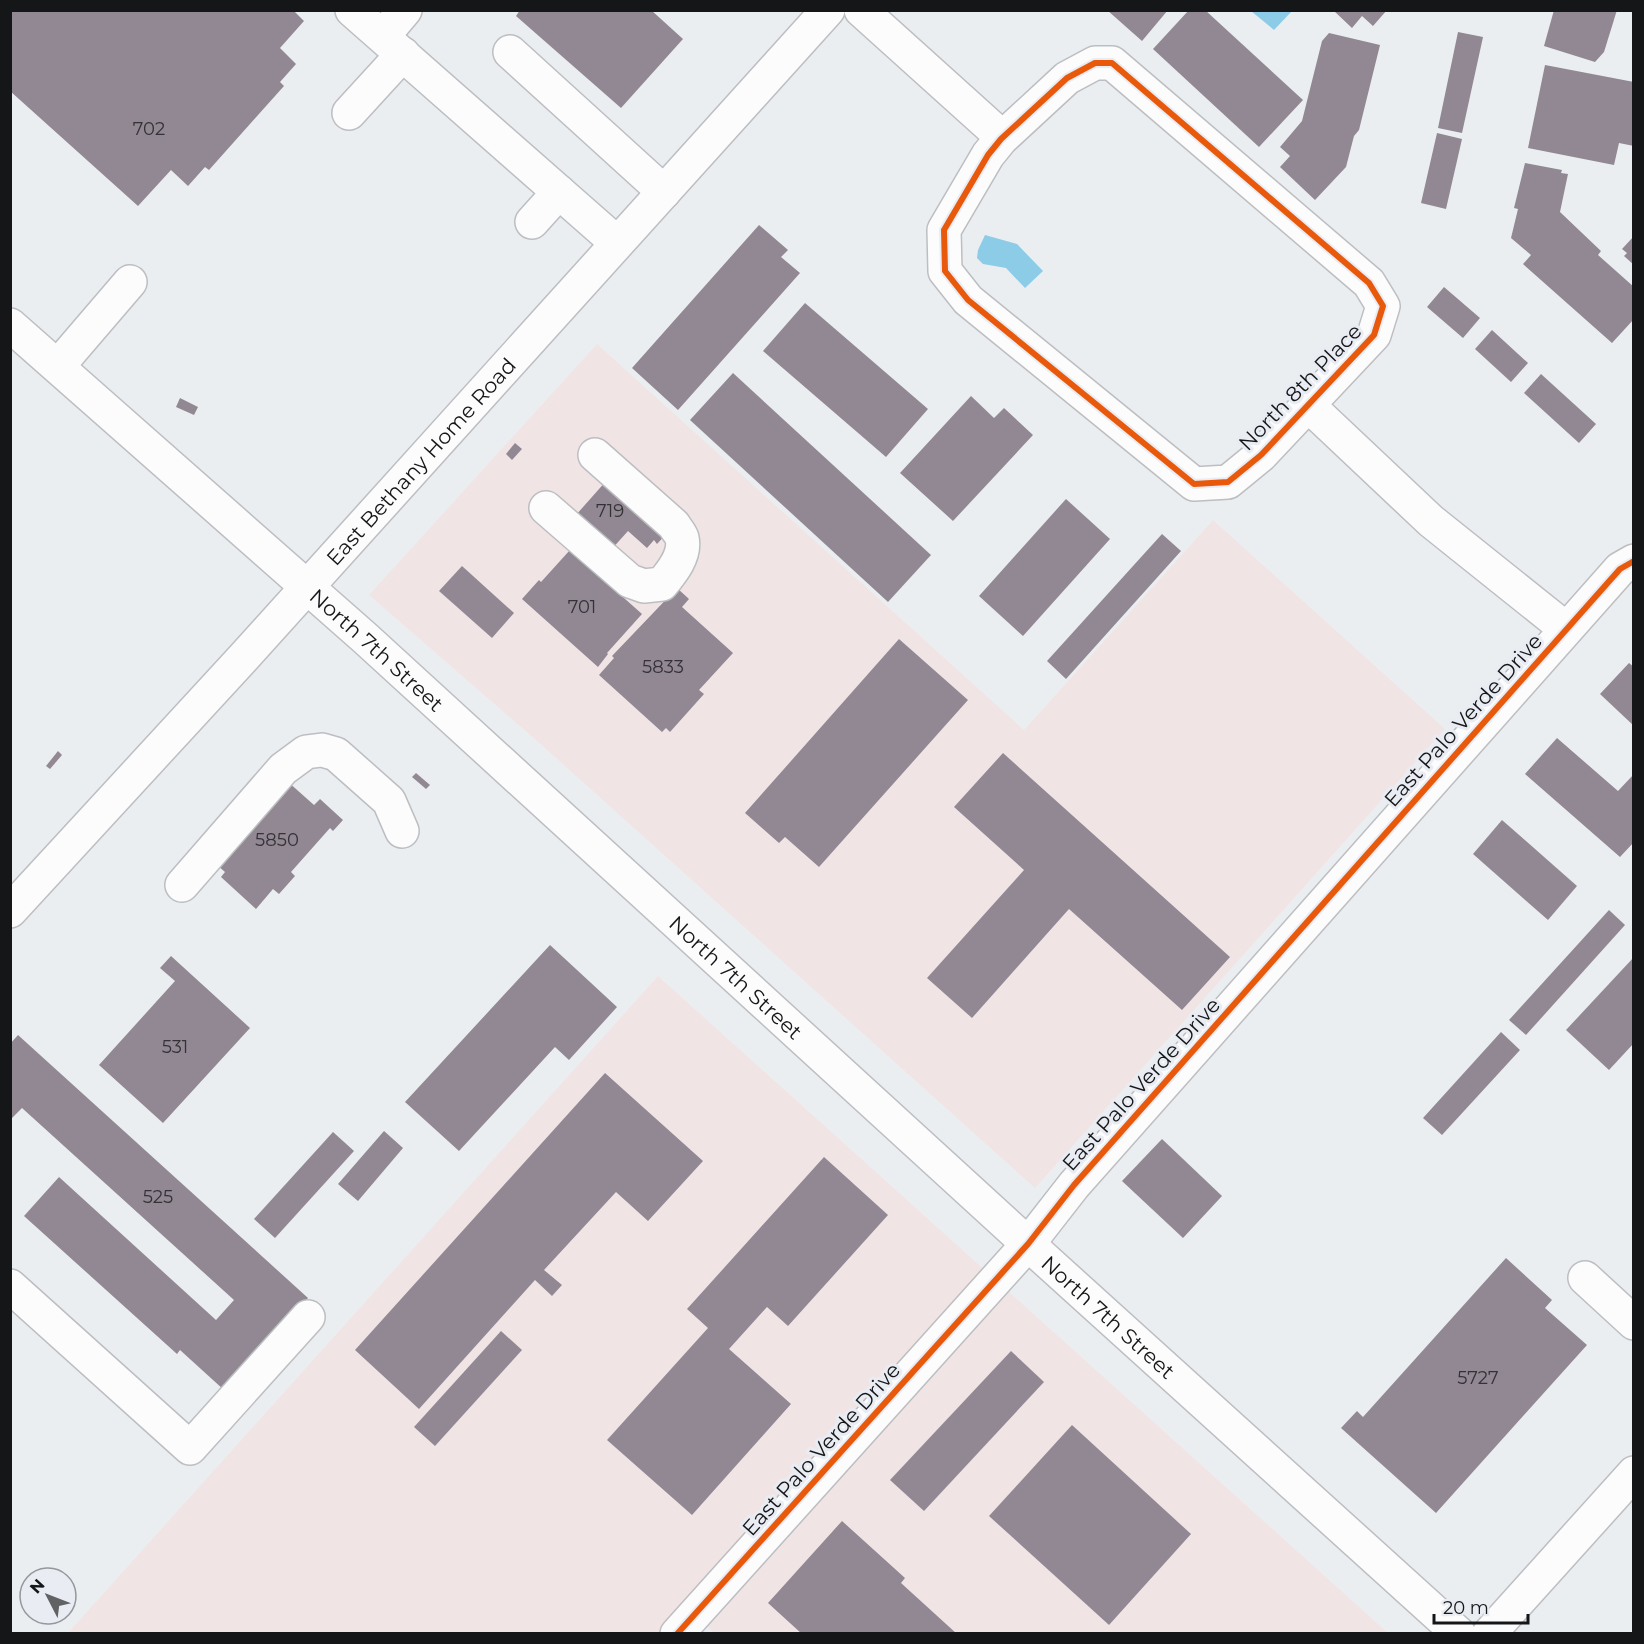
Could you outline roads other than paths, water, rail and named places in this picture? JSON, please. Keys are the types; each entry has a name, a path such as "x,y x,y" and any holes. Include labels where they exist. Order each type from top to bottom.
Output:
{"street":[{"path":"352,10 617,243"},
{"path":"349,113 393,45 405,10"},
{"name":"East Bethany Home Road","path":"10,911 828,10"},
{"path":"861,10 1002,137"},
{"path":"510,52 664,192"},
{"name":"North 8th Place","path":"1095,63 1112,63 1369,283 1383,306 1374,335 1261,455 1228,482 1194,484 968,300 945,271 944,230 988,155 1002,137 1067,78 1095,63"},
{"path":"532,222 559,192"},
{"path":"58,366 130,282"},
{"name":"North 7th Street","path":"10,325 306,586 533,791 1459,1634"},
{"name":"North 8th Place","path":"1308,405 1431,521 1566,629"},
{"path":"546,508 630,581 644,586 662,584 681,555 682,538 674,525 596,455"},
{"name":"East Palo Verde Drive","path":"677,1634 1028,1244 1074,1185 1566,629 1620,569 1634,561"},
{"path":"182,885 283,769 306,752 322,750 336,754 389,801 402,831"},
{"path":"1585,1278 1634,1323"},
{"path":"10,1286 190,1448 308,1317"},
{"path":"1489,1634 1634,1473"}],"water":[{"path":"1251,11 1292,11 1274,30"},
{"path":"985,235 1017,244 1043,271 1025,288 1006,268 983,264 977,258"}]}
